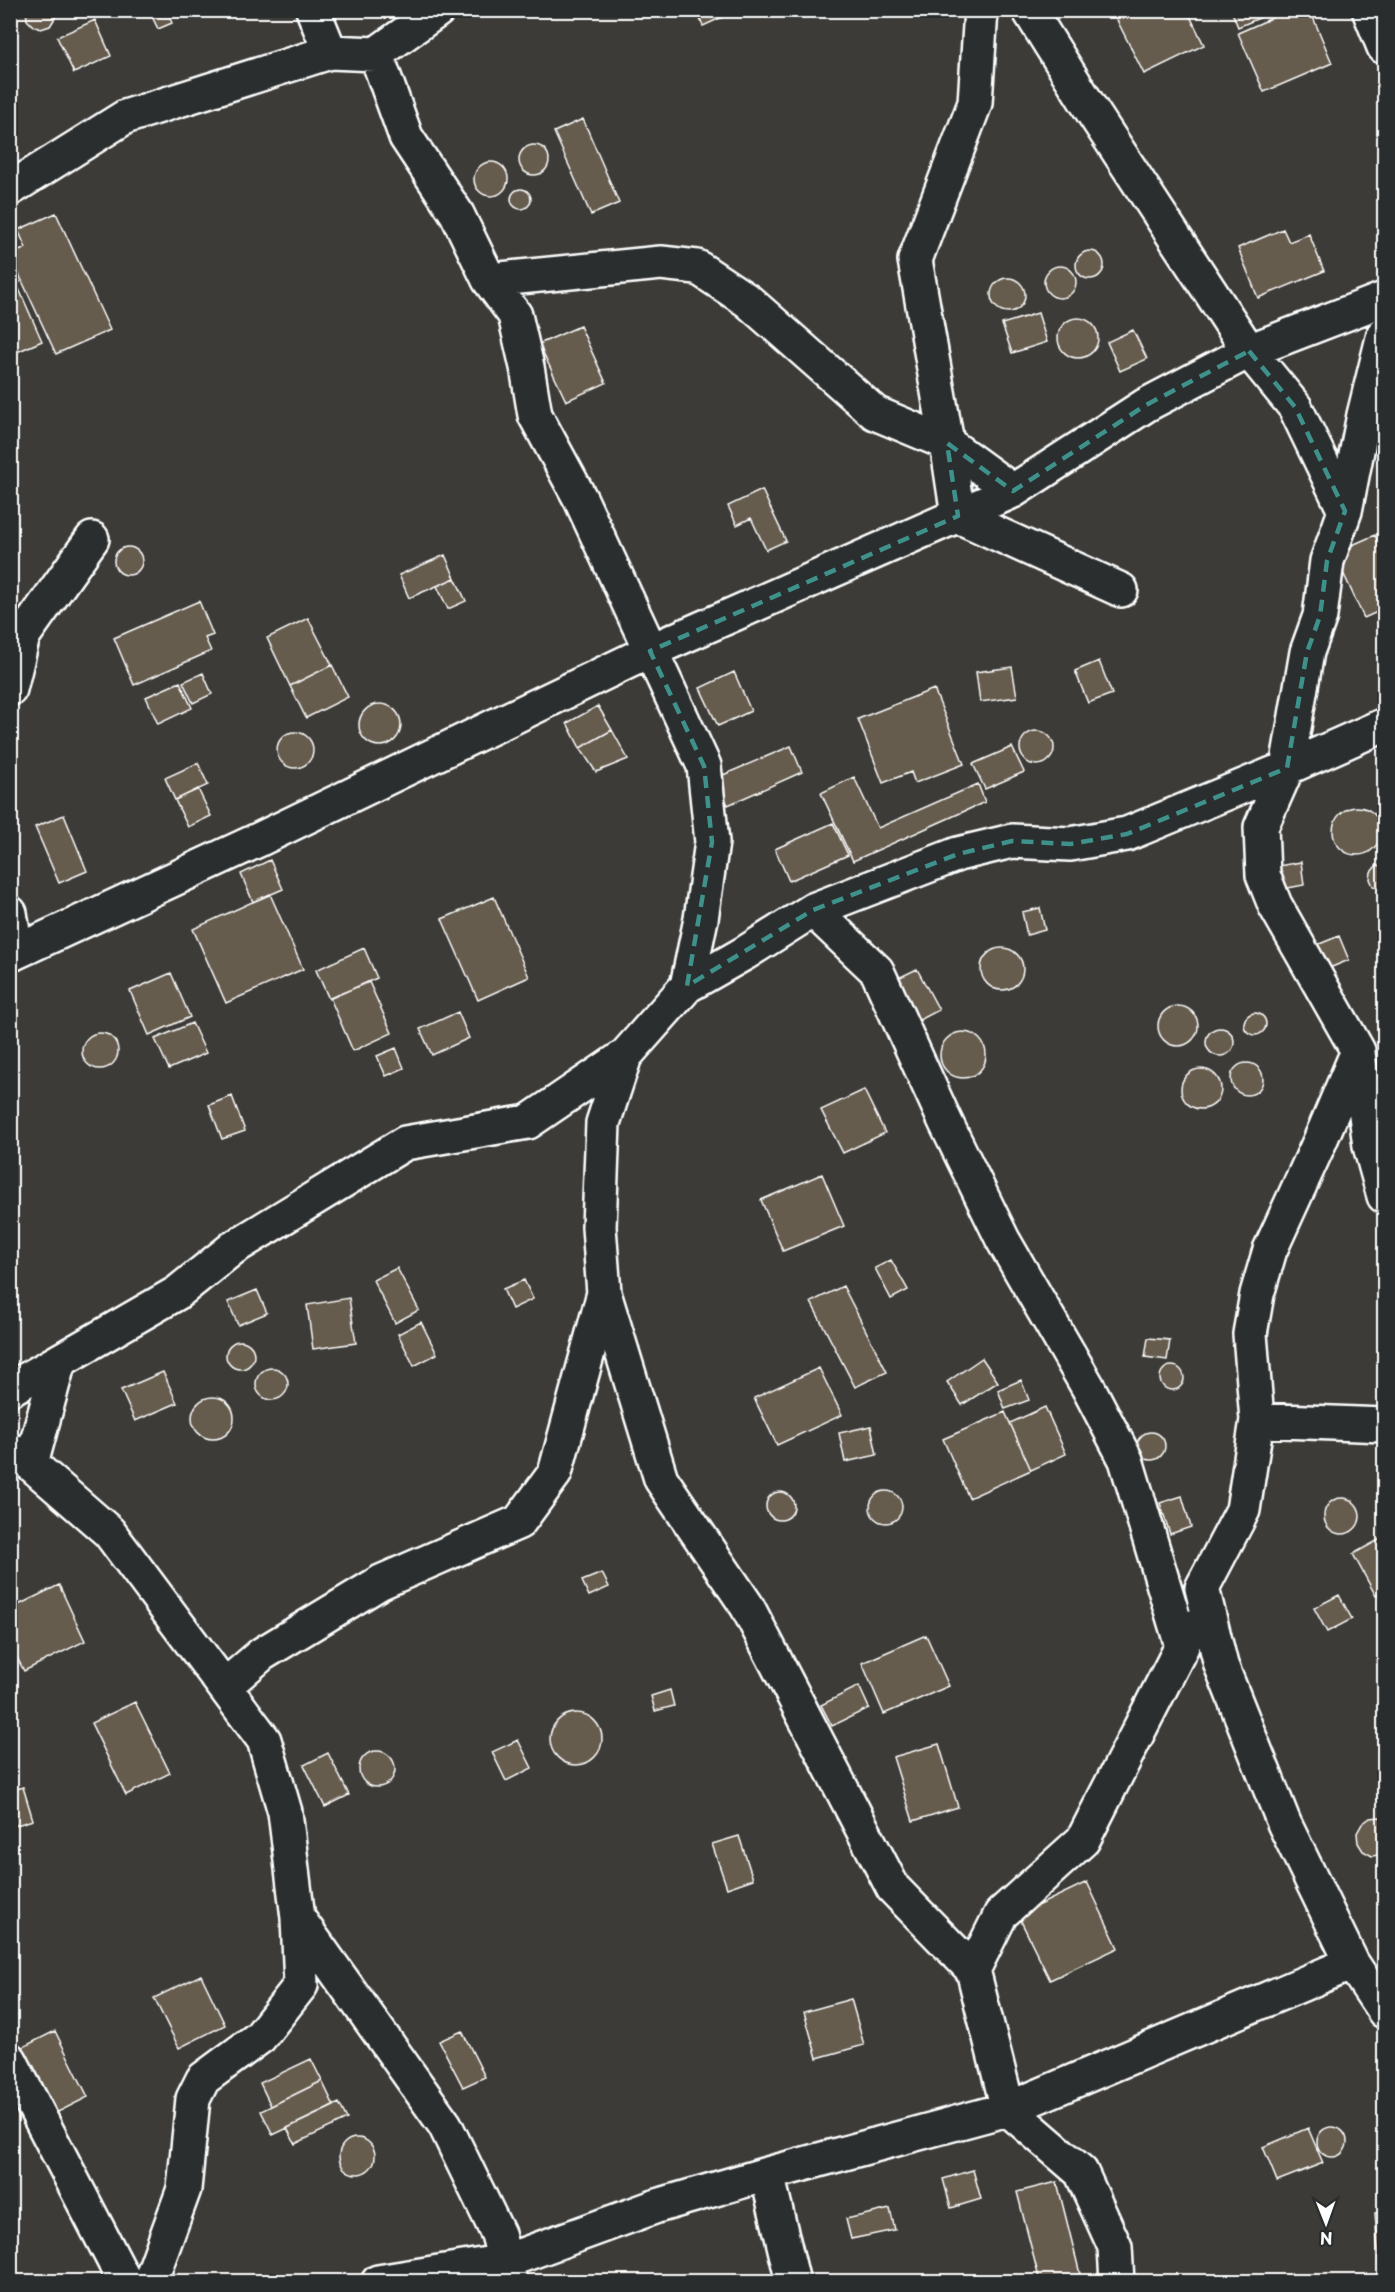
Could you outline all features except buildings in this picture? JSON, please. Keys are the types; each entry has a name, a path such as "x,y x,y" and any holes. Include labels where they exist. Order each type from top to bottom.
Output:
{"street":[{"path":"313,10 330,52"},
{"path":"10,189 125,117 330,52 376,54 438,10"},
{"path":"958,516 915,260 975,103 981,10"},
{"path":"1029,10 1092,111 1249,351 1295,408 1345,511"},
{"path":"1369,10 1384,47"},
{"path":"376,54 406,137 457,214 489,280 514,315 527,367 535,414 581,500 704,766 712,842 687,986"},
{"path":"489,280 661,263 697,267 748,301 875,413 946,443 1013,491"},
{"path":"10,913 13,954 256,841 650,651 1013,491 1146,405 1249,351 1384,299"},
{"path":"1384,334 1364,415 1345,511 1327,561 1320,616 1307,652 1287,768 1261,826 1263,875 1275,905 1358,1051 1370,1146 1384,1196"},
{"path":"958,516 1121,590"},
{"path":"10,689 23,636 92,539"},
{"path":"10,1389 177,1293 233,1248 405,1143 528,1122 625,1056 687,986 745,954 813,910 958,854 1012,841 1070,844 1127,834 1384,725"},
{"path":"813,910 877,971 945,1121 1003,1240 1088,1387 1126,1460 1182,1646"},
{"path":"972,1970 1001,1914 1083,1840 1182,1646 1202,1588 1243,1510 1257,1420 1250,1334 1257,1294 1270,1250 1358,1051"},
{"path":"625,1056 603,1123 599,1227 604,1293 661,1479 747,1606 893,1888 972,1970 1008,2109 1081,2172 1115,2247 1117,2282"},
{"path":"225,1686 262,1654 381,1582 519,1522 555,1473 604,1293"},
{"path":"60,1361 21,1457 109,1532 264,1740 285,1812 298,1918 301,1985 260,2037 203,2079 193,2099 184,2189 150,2282"},
{"path":"1257,1420 1384,1425"},
{"path":"1202,1588 1221,1665 1284,1823 1352,1963 1384,2011"},
{"path":"298,1918 446,2125 498,2234 508,2271"},
{"path":"378,2282 508,2271 657,2206 1008,2109 1352,1963"},
{"path":"10,2061 125,2282"},
{"path":"767,2174 793,2282"}],"highlighted area":[{"path":"1249,351 1295,407 1345,511 1327,561 1320,616 1307,652 1287,768 1127,834 1070,844 1012,841 958,854 813,910 687,986 712,842 704,766 650,651 958,516 947,443 1013,491 1146,405"}]}
